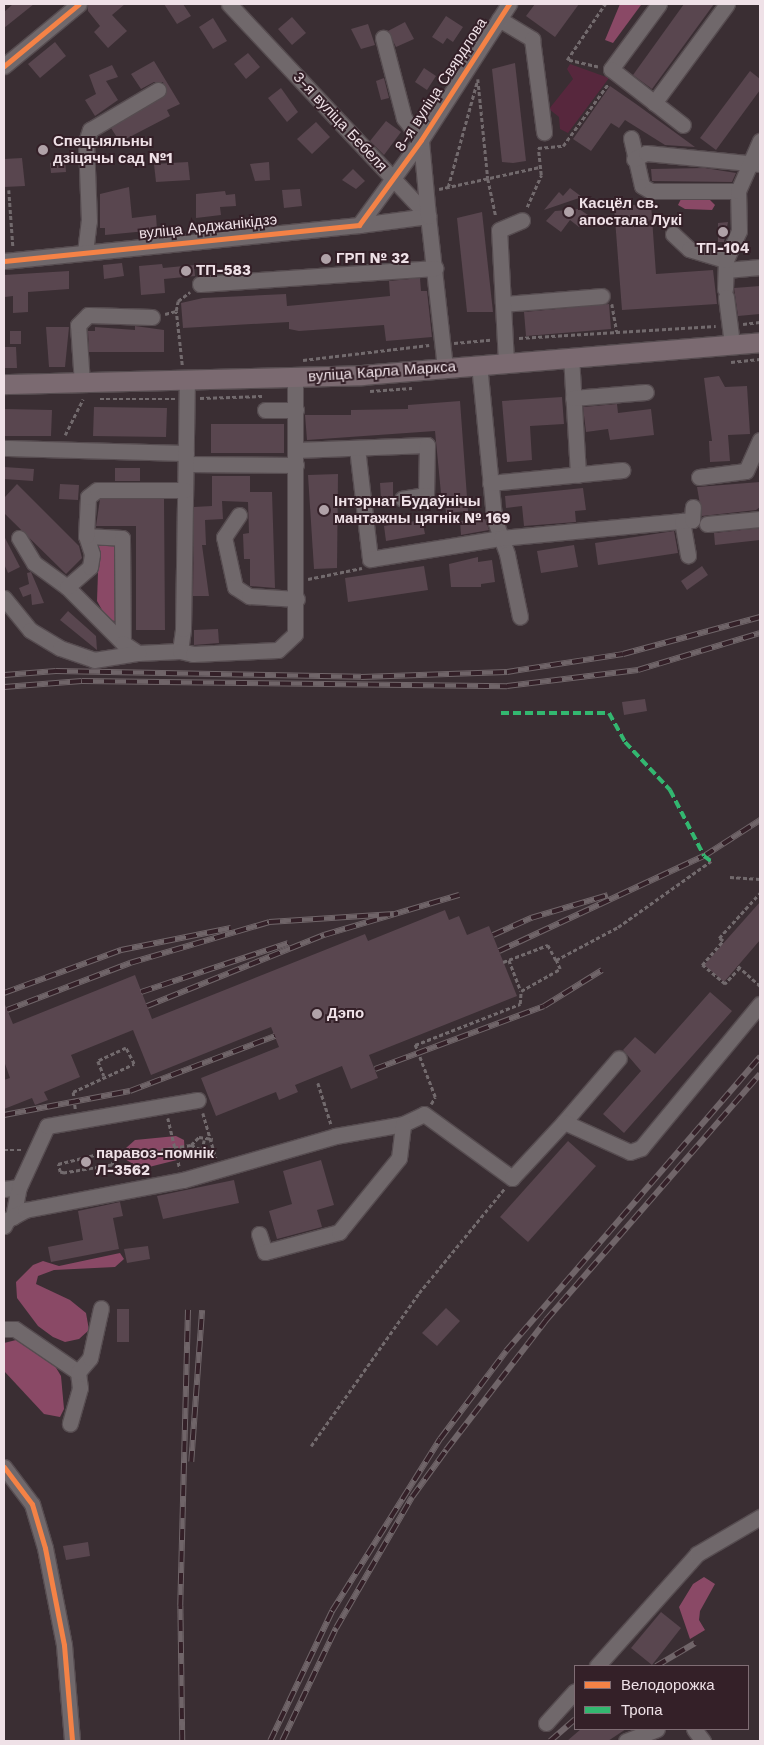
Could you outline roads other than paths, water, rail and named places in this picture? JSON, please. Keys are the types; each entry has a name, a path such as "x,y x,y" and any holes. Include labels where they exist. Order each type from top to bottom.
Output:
{"main road":[{"name":"вуліца Карла Маркса","path":"4,384 82,391 184,375 295,378 445,368 571,356 760,342"}],"street":[{"path":"4,66 79,4"},
{"name":"3-я вуліца Бебеля","path":"230,4 428,216"},
{"name":"8-я вуліца Свярдлова","path":"393,179 421,140 509,4"},
{"path":"659,4 614,71 683,126"},
{"path":"654,103 727,4"},
{"path":"499,20 532,39 544,132"},
{"path":"383,38 404,118 421,140 428,216 444,343 445,368"},
{"path":"85,252 89,221 86,142 90,130 158,90"},
{"path":"631,138 634,159 642,186 651,191 738,191"},
{"path":"732,344 726,293 726,265 739,231 738,191 755,164 760,141"},
{"path":"634,159 646,153 755,164"},
{"path":"359,225 393,179"},
{"name":"вуліца Арджанікідзэ","path":"9,260 359,225 428,216"},
{"path":"506,362 499,230 522,220"},
{"path":"673,234 688,249 726,265 760,267"},
{"path":"200,284 435,268"},
{"path":"503,304 602,296"},
{"path":"82,391 78,325 88,315 152,317"},
{"path":"571,356 578,475"},
{"path":"479,364 494,518 501,538 520,617"},
{"path":"180,651 183,629 186,458 184,375"},
{"path":"4,598 30,630 60,648 94,660 138,653 180,651 194,654 278,650 295,634 297,581 295,378"},
{"path":"573,398 646,392"},
{"path":"265,410 296,410"},
{"path":"699,477 746,471 760,440"},
{"path":"4,448 58,449 186,458 296,458 357,448 427,445 426,495 402,499"},
{"path":"357,448 370,559 501,538 692,520 693,507"},
{"path":"490,483 622,470"},
{"path":"67,586 90,567 92,554 86,536 88,496 97,490 185,490"},
{"path":"239,515 224,537 235,587 249,596 297,599"},
{"path":"707,524 760,519"},
{"path":"682,521 688,555"},
{"path":"86,536 122,538 123,643"},
{"path":"20,538 34,563 67,586 123,643 138,653"},
{"path":"564,1122 620,1150 641,1148 760,1004"},
{"path":"8,1221 25,1210 183,1180 335,1136 403,1124 424,1114 512,1178 564,1122 619,1058"},
{"path":"8,1221 19,1187 47,1126 77,1118 164,1103 198,1100"},
{"path":"259,1234 266,1252 339,1232 399,1158 403,1124"},
{"path":"4,1188 19,1187"},
{"path":"70,1424 80,1388 78,1372 90,1358 101,1308"},
{"path":"4,1328 15,1329 78,1372"},
{"path":"4,1467 32,1504 45,1548 64,1645 72,1741"},
{"path":"598,1665 697,1554 760,1517"},
{"path":"546,1724 574,1692"},
{"path":"626,1741 654,1730"},
{"path":"695,1730 703,1741"}],"railway":[{"path":"4,675 56,671 361,677 507,672 623,654 760,617"},
{"path":"4,687 82,681 507,686 638,670 760,633"},
{"path":"499,951 704,856 760,820"},
{"path":"147,1006 324,935 459,895"},
{"path":"493,935 531,918 608,895"},
{"path":"7,1010 130,963 269,922 394,914"},
{"path":"4,993 121,950 231,928"},
{"path":"141,992 288,943"},
{"path":"375,1069 544,1006 602,970"},
{"path":"4,1115 130,1091 275,1036"},
{"path":"270,1741 332,1611 440,1439 506,1351 760,1057"},
{"path":"282,1741 336,1628 412,1497 546,1320 760,1074"},
{"path":"182,1741 180,1606 188,1310"},
{"path":"191,1462 202,1310"},
{"path":"658,1665 695,1643"},
{"path":"550,1741 574,1720"}],"place":[{"name":"Спецыяльны дзіцячы сад №1","path":"43,150"},
{"name":"Касцёл св. апостала Лукі","path":"569,212"},
{"name":"ТП-104","path":"723,232"},
{"name":"ГРП № 32","path":"326,259"},
{"name":"ТП-583","path":"186,271"},
{"name":"Інтэрнат Будаўнічы мантажны цягнік № 169","path":"324,510"},
{"name":"Дэпо","path":"317,1014"},
{"name":"паравоз-помнік Л-3562","path":"86,1162"}]}
